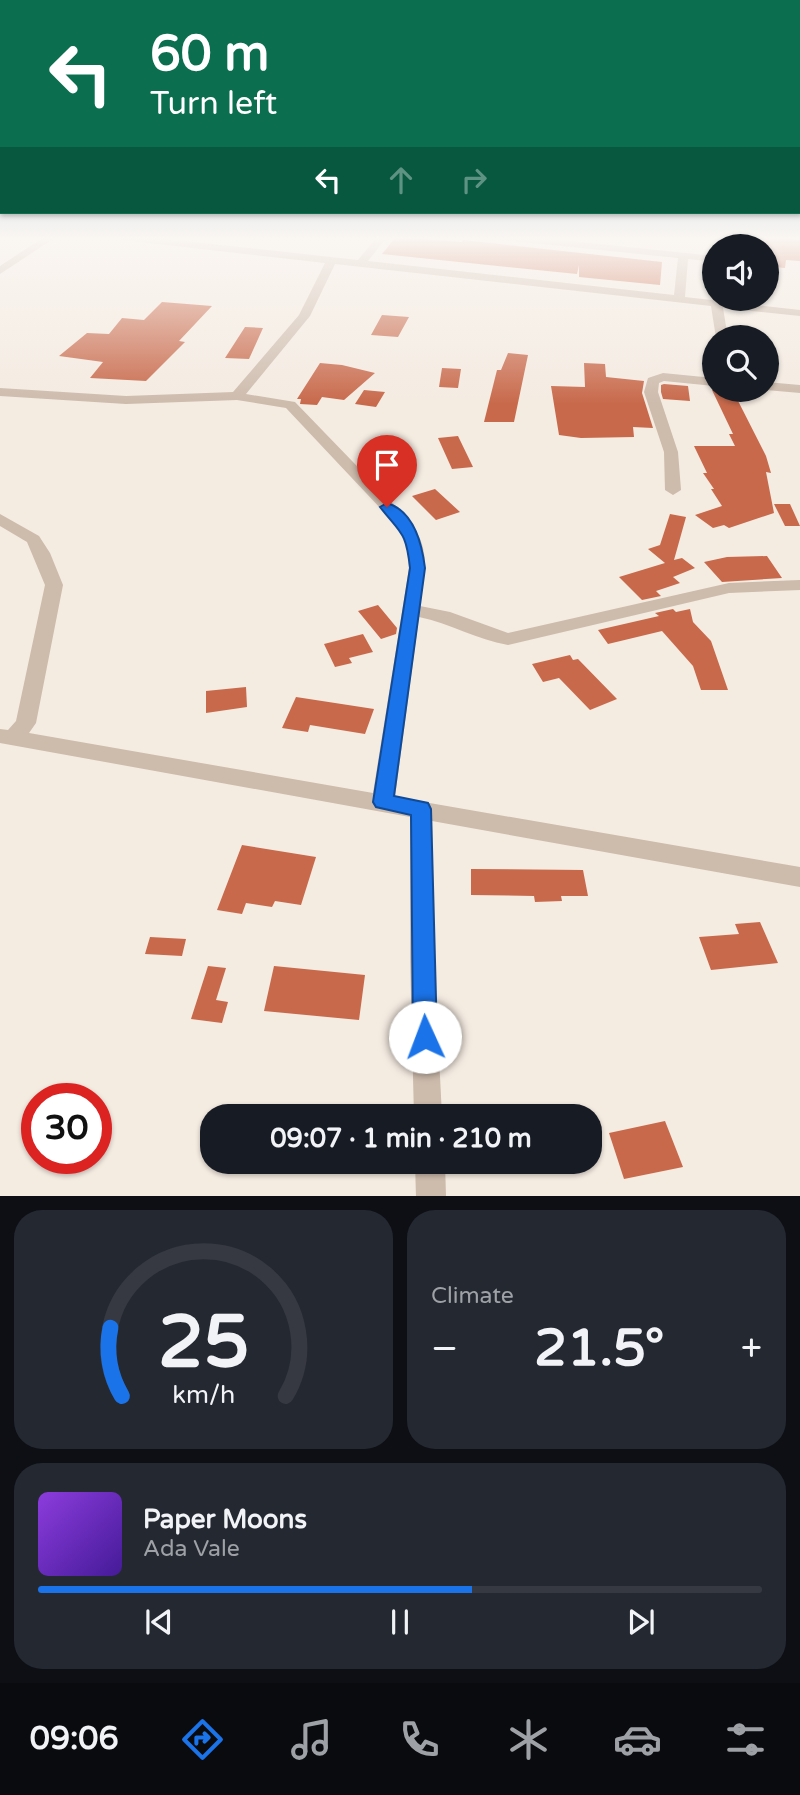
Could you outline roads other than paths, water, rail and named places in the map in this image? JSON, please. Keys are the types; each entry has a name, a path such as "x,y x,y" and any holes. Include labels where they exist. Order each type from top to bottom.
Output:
{"street":[{"path":"237,396 311,309 318,293"},
{"path":"623,293 702,301"},
{"path":"679,299 680,293"},
{"path":"779,310 800,313"},
{"path":"673,490 671,452 651,392 653,381 663,377 702,381"},
{"path":"779,387 800,389"},
{"path":"0,392 126,400 237,396 290,405 405,525 415,542 417,568 383,802"},
{"path":"0,519 33,539 42,553 54,585 26,723 7,737"},
{"path":"413,610 444,616 496,637 508,639 729,588 800,586"},
{"path":"7,737 800,877"},
{"path":"421,809 422,958 428,1104"},
{"path":"430,1174 431,1196"}]}
